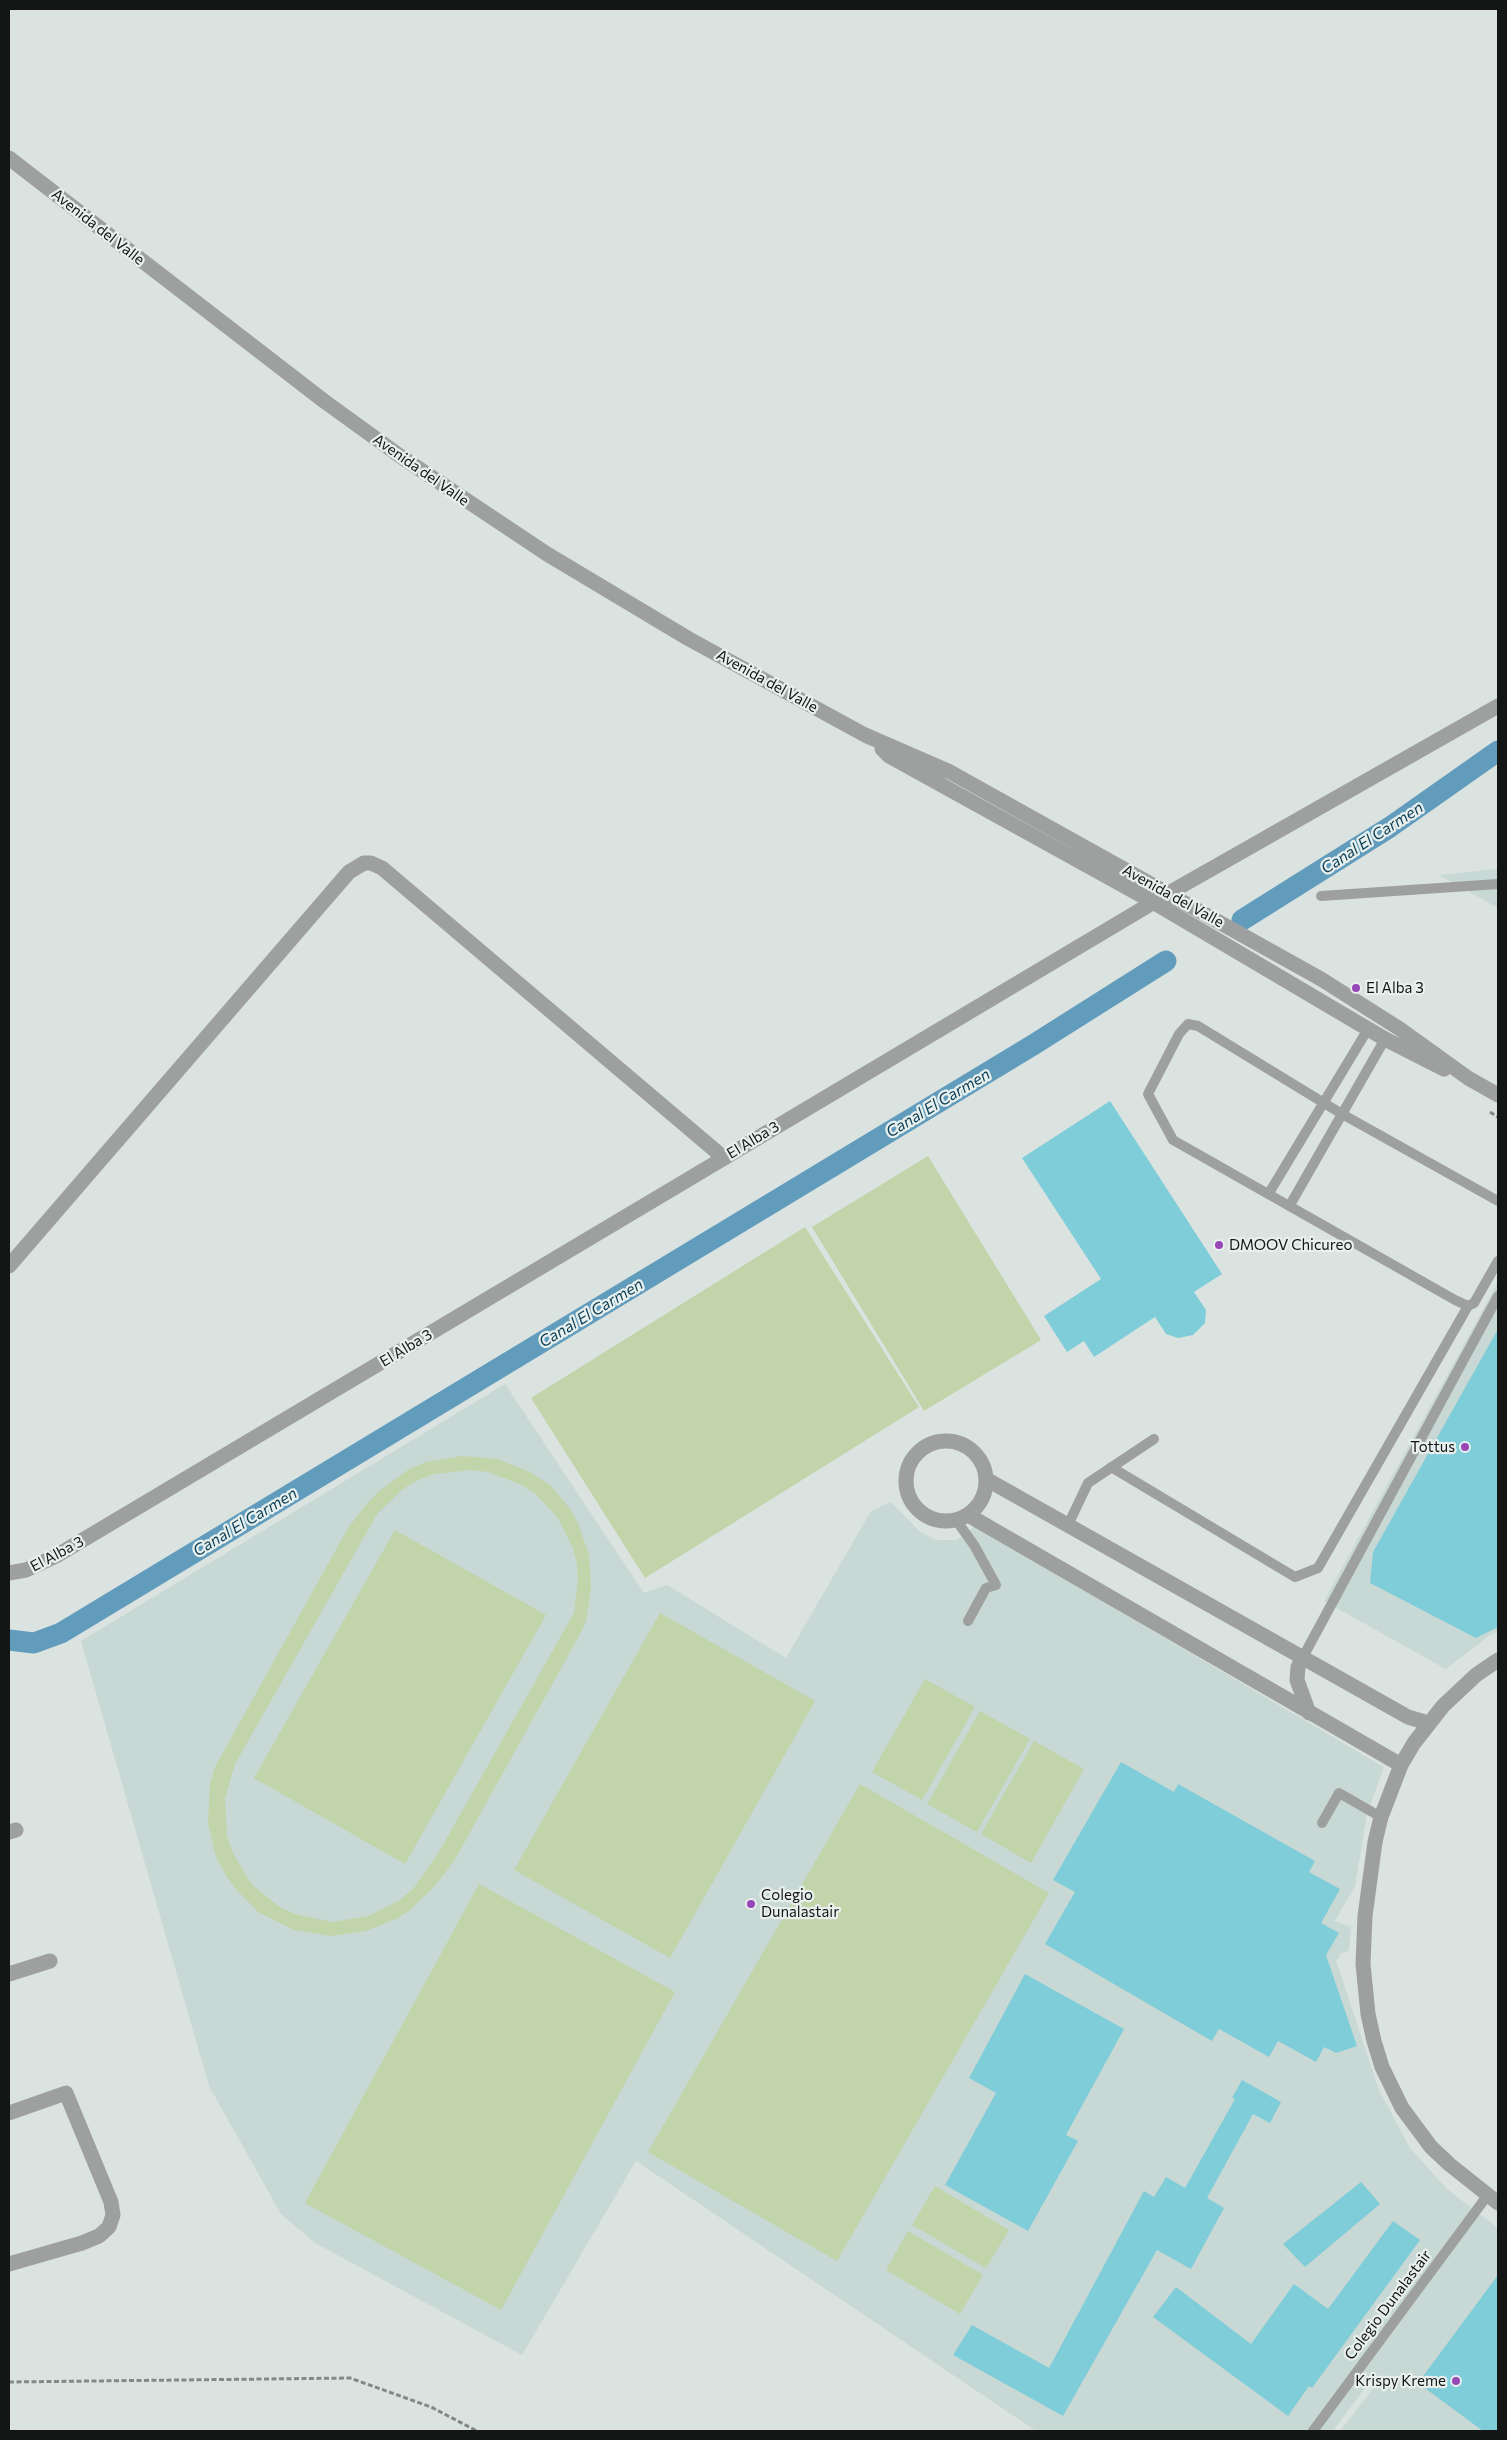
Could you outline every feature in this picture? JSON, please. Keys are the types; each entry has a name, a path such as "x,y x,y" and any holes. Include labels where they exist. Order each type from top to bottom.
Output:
{"street":[{"name":"Avenida del Valle","path":"9,158 324,401 477,509 658,621 865,735 950,772 1169,893 1363,1004 1468,1078 1498,1095"},
{"name":"El Alba 3","path":"9,1573 26,1570 56,1556 1153,902 1498,706"},
{"name":"Avenida del Valle","path":"865,735 889,756 1153,902 1385,1039 1434,1065 1468,1078"},
{"path":"9,1266 349,872 364,863 382,868 724,1158"},
{"path":"933,1442 954,1442 974,1453 983,1465 986,1478 984,1494 978,1506 962,1518 943,1522 928,1518 917,1510 909,1498 905,1484 910,1462 921,1449 933,1442"},
{"path":"986,1478 1408,1717 1428,1722"},
{"path":"962,1518 1401,1765"},
{"path":"1303,1657 1298,1667 1297,1680 1309,1713"},
{"path":"1493,2200 1449,2164 1415,2127 1392,2088 1374,2040 1365,1989 1364,1938 1370,1868 1381,1817 1401,1765 1428,1722 1458,1690 1498,1660"},
{"path":"9,1974 50,1961"},
{"path":"9,2111 66,2093 111,2202 113,2215 109,2227 99,2236 82,2243 9,2264"}],"lane":[{"path":"1321,896 1498,884"},
{"path":"1468,1306 1173,1140 1148,1094 1179,1034 1188,1024 1198,1026 1342,1114 1498,1201"},
{"path":"1269,1193 1368,1029"},
{"path":"1290,1205 1385,1039"},
{"path":"1111,1467 1295,1577 1318,1568 1468,1306 1474,1303 1498,1261"},
{"path":"1303,1657 1498,1296"},
{"path":"1068,1525 1088,1483 1154,1439"},
{"path":"962,1518 974,1545 996,1585 986,1588 968,1620"},
{"path":"1322,1823 1339,1792 1381,1817"},
{"name":"Colegio Dunalastair","path":"1313,2431 1493,2200"}],"path":[{"path":"9,2382 350,2378 431,2407 477,2431"}],"shaded area":[{"path":"1498,869 1498,908 1439,875"},
{"name":"Tottus","path":"1498,1282 1498,1632 1490,1635 1446,1669 1324,1601"},
{"name":"Colegio Dunalastair","path":"505,1384 644,1593 667,1585 786,1658 871,1511 891,1502 920,1532 937,1540 957,1540 975,1526 1384,1767 1367,1814 1355,1886 1335,1921 1351,1927 1349,1951 1339,1954 1340,1958 1336,1960 1379,2090 1410,2148 1447,2189 1498,2228 1498,2431 1340,2431 1379,2381 1373,2377 1333,2431 1036,2431 636,2161 522,2355 315,2243 281,2214 209,2086 81,1641"}],"green space":[{"path":"928,1156 1041,1340 924,1411 812,1227"},
{"path":"805,1227 919,1407 645,1578 531,1398"},
{"path":"462,1456 497,1459 530,1472 551,1486 570,1509 578,1523 589,1555 591,1588 586,1621 454,1861 435,1886 411,1909 398,1918 366,1931 331,1936 294,1930 258,1912 234,1887 216,1857 208,1823 210,1785 215,1767 348,1528 378,1492 408,1470 426,1462","holes":["471,1470 488,1472 522,1485 536,1494 558,1518 573,1548 577,1564 578,1580 574,1613 439,1852 414,1888 400,1900 369,1916 333,1922 298,1915 281,1908 252,1885 233,1853 227,1836 225,1799 235,1764 377,1514 403,1489 418,1480 435,1474"]},
{"path":"395,1530 546,1615 405,1864 254,1778"},
{"path":"660,1613 815,1701 670,1958 514,1870"},
{"path":"925,1679 975,1707 922,1800 872,1772"},
{"path":"980,1711 1030,1739 977,1832 927,1804"},
{"path":"1034,1741 1084,1769 1031,1863 981,1834"},
{"path":"860,1784 1049,1893 837,2261 648,2152"},
{"path":"479,1884 675,1992 501,2310 305,2203"},
{"path":"935,2186 1009,2230 986,2268 912,2225"},
{"path":"908,2231 983,2275 960,2314 886,2270"}],"building":[{"path":"1110,1101 1222,1274 1194,1292 1206,1310 1205,1323 1193,1335 1178,1338 1166,1334 1155,1317 1094,1357 1084,1341 1067,1352 1044,1316 1101,1279 1022,1158"},
{"name":"Tottus","path":"1498,1329 1498,1627 1476,1638 1370,1583 1373,1552"},
{"path":"1121,1762 1174,1792 1178,1784 1315,1861 1309,1872 1340,1889 1321,1923 1339,1933 1326,1955 1357,2046 1336,2053 1324,2047 1316,2062 1278,2041 1269,2057 1219,2029 1212,2041 1045,1944 1075,1892 1053,1880"},
{"path":"1025,1974 1124,2029 1066,2135 1078,2141 1028,2231 945,2185 996,2093 969,2078"},
{"path":"1242,2080 1281,2102 1270,2123 1253,2114 1207,2198 1224,2208 1191,2269 1157,2250 1063,2416 953,2355 972,2325 1049,2368 1144,2191 1154,2197 1166,2177 1185,2188 1235,2099 1232,2098"},
{"path":"1361,2182 1380,2204 1305,2267 1283,2244"},
{"path":"1393,2221 1420,2240 1312,2388 1309,2386 1288,2416 1153,2317 1176,2287 1251,2344 1294,2284 1328,2309"},
{"path":"1498,2275 1498,2431 1483,2431 1418,2383"}],"waterway":[{"name":"Canal El Carmen","path":"1242,920 1390,827 1498,751"},
{"name":"Canal El Carmen","path":"9,1640 34,1643 61,1633 1033,1045 1166,961"}],"place":[{"name":"El Alba 3","path":"1356,988"},
{"name":"DMOOV Chicureo","path":"1219,1245"},
{"name":"Tottus","path":"1465,1447"},
{"name":"Colegio Dunalastair","path":"751,1904"},
{"name":"Krispy Kreme","path":"1456,2381"}]}
